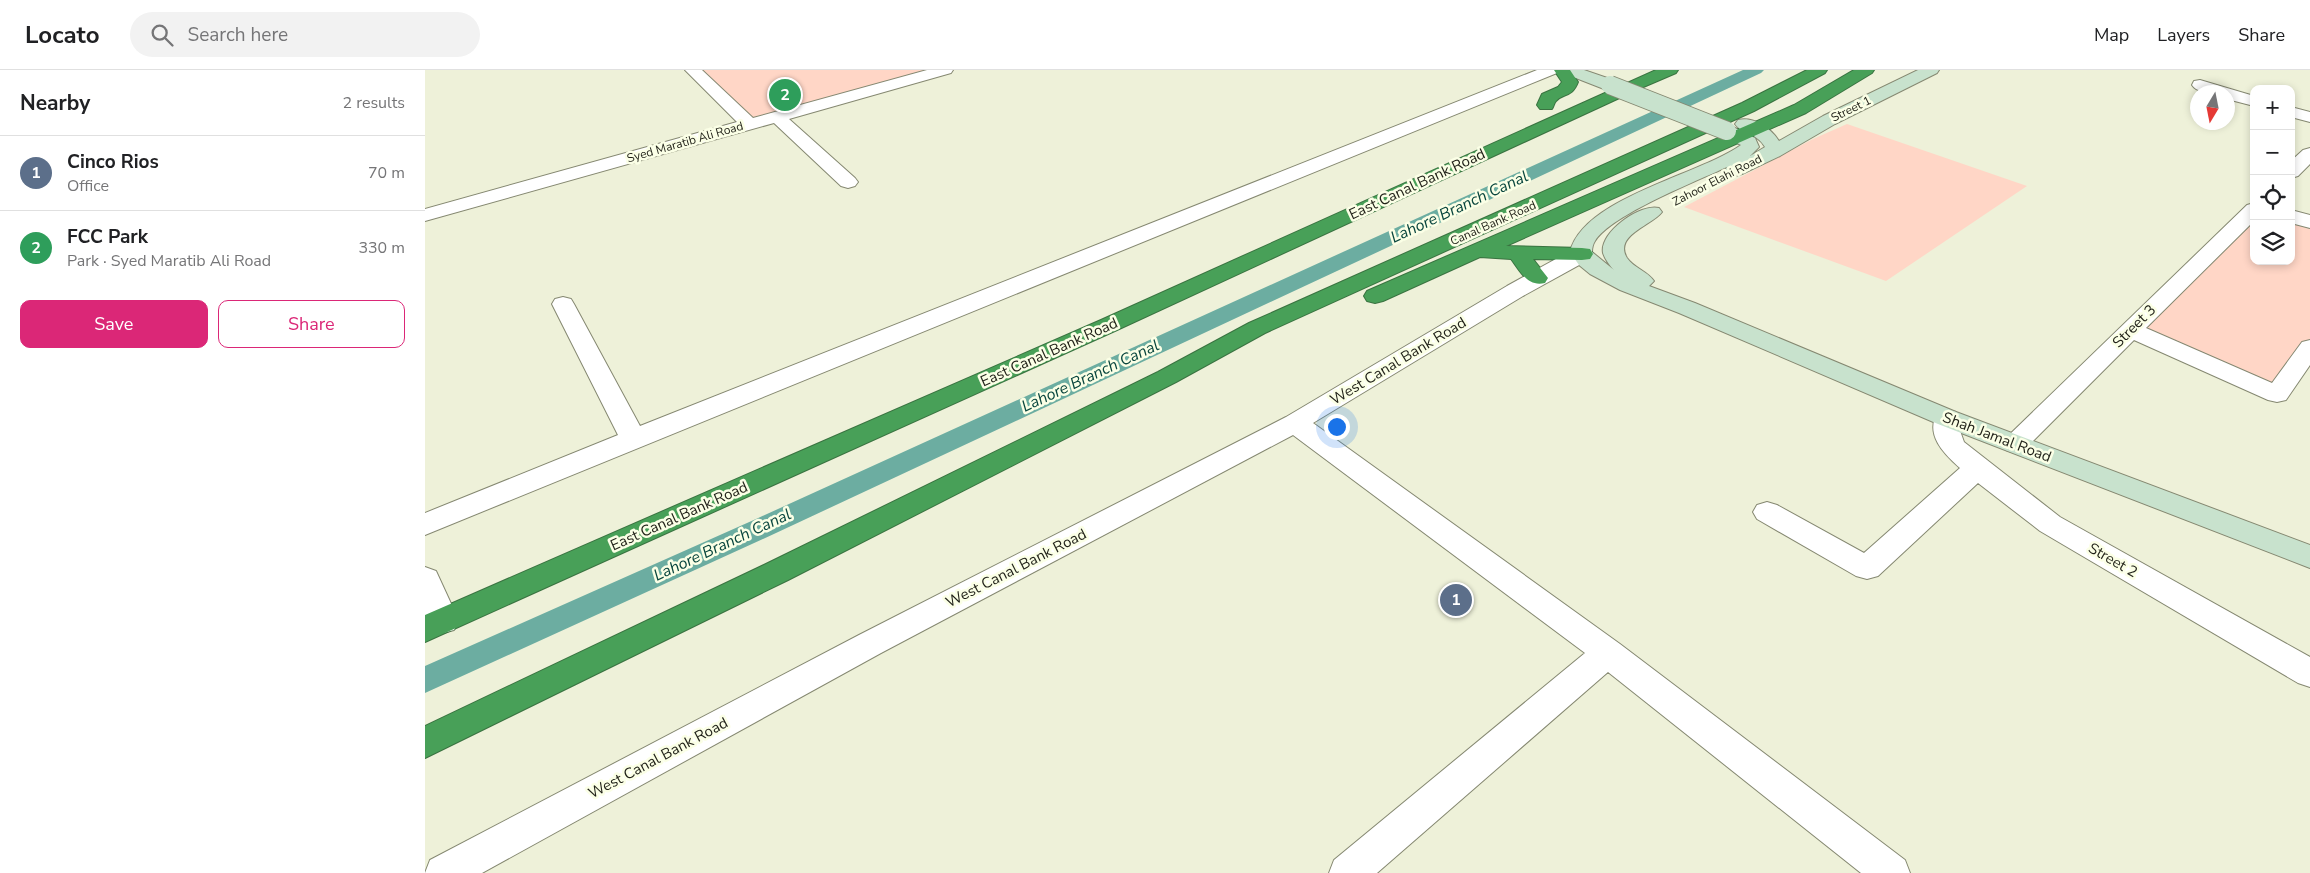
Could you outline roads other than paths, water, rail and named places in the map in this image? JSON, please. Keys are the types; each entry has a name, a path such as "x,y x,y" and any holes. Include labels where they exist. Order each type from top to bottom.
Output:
{"highway":[{"path":"1547,105 1548,98 1569,86 1569,82 1562,70"},
{"name":"East Canal Bank Road","path":"434,625 1109,325 1670,70"},
{"name":"Canal Bank Road","path":"1167,377 1257,328 1748,107 1819,70"},
{"path":"425,743 777,572 1167,377 1282,337 1477,252 1741,130 1800,108 1865,70"},
{"path":"1109,325 1253,244 1547,105 1617,77"},
{"path":"1477,252 1582,254"},
{"path":"1517,253 1537,278"}],"main road":[{"path":"1569,70 1617,77 1741,130 1804,135"},
{"name":"Street 1","path":"1773,152 1829,120 1931,70"},
{"path":"1687,308 1619,281 1592,265 1582,254 1582,243 1607,217 1749,148 1751,145 1741,130"},
{"name":"Zahoor Elahi Road","path":"1687,308 1621,265 1613,248 1614,241 1618,235 1637,220 1773,152 1773,142 1766,134 1741,130"},
{"name":"Shah Jamal Road","path":"1687,308 1947,418 2310,557"}],"street":[{"path":"693,70 749,124"},
{"name":"Syed Maratib Ali Road","path":"425,215 945,70"},
{"path":"425,524 1551,70"},
{"path":"2235,96 2250,100"},
{"path":"2295,113 2310,117"},
{"path":"777,117 848,182"},
{"path":"2295,168 2309,156"},
{"name":"Street 3","path":"2015,444 2250,213"},
{"path":"2295,217 2310,222"},
{"name":"West Canal Bank Road","path":"444,873 870,644 1295,423 1537,278 1582,254"},
{"path":"563,304 633,439"},
{"path":"2130,330 2277,394 2310,347"},
{"name":"Street 2","path":"1947,418 1945,425 1947,435 1953,447 1977,468 2050,524 2310,673"},
{"path":"1295,423 1608,653 1891,873"},
{"path":"1767,512 1867,568 1977,468"},
{"path":"425,579 434,625"},
{"path":"1348,873 1608,653"}],"waterway":[{"name":"Lahore Branch Canal","path":"425,680 766,526 1756,70"}],"place":[{"name":"FCC Park","path":"785,95"},
{"name":"Cinco Rios","path":"1456,600"}]}
